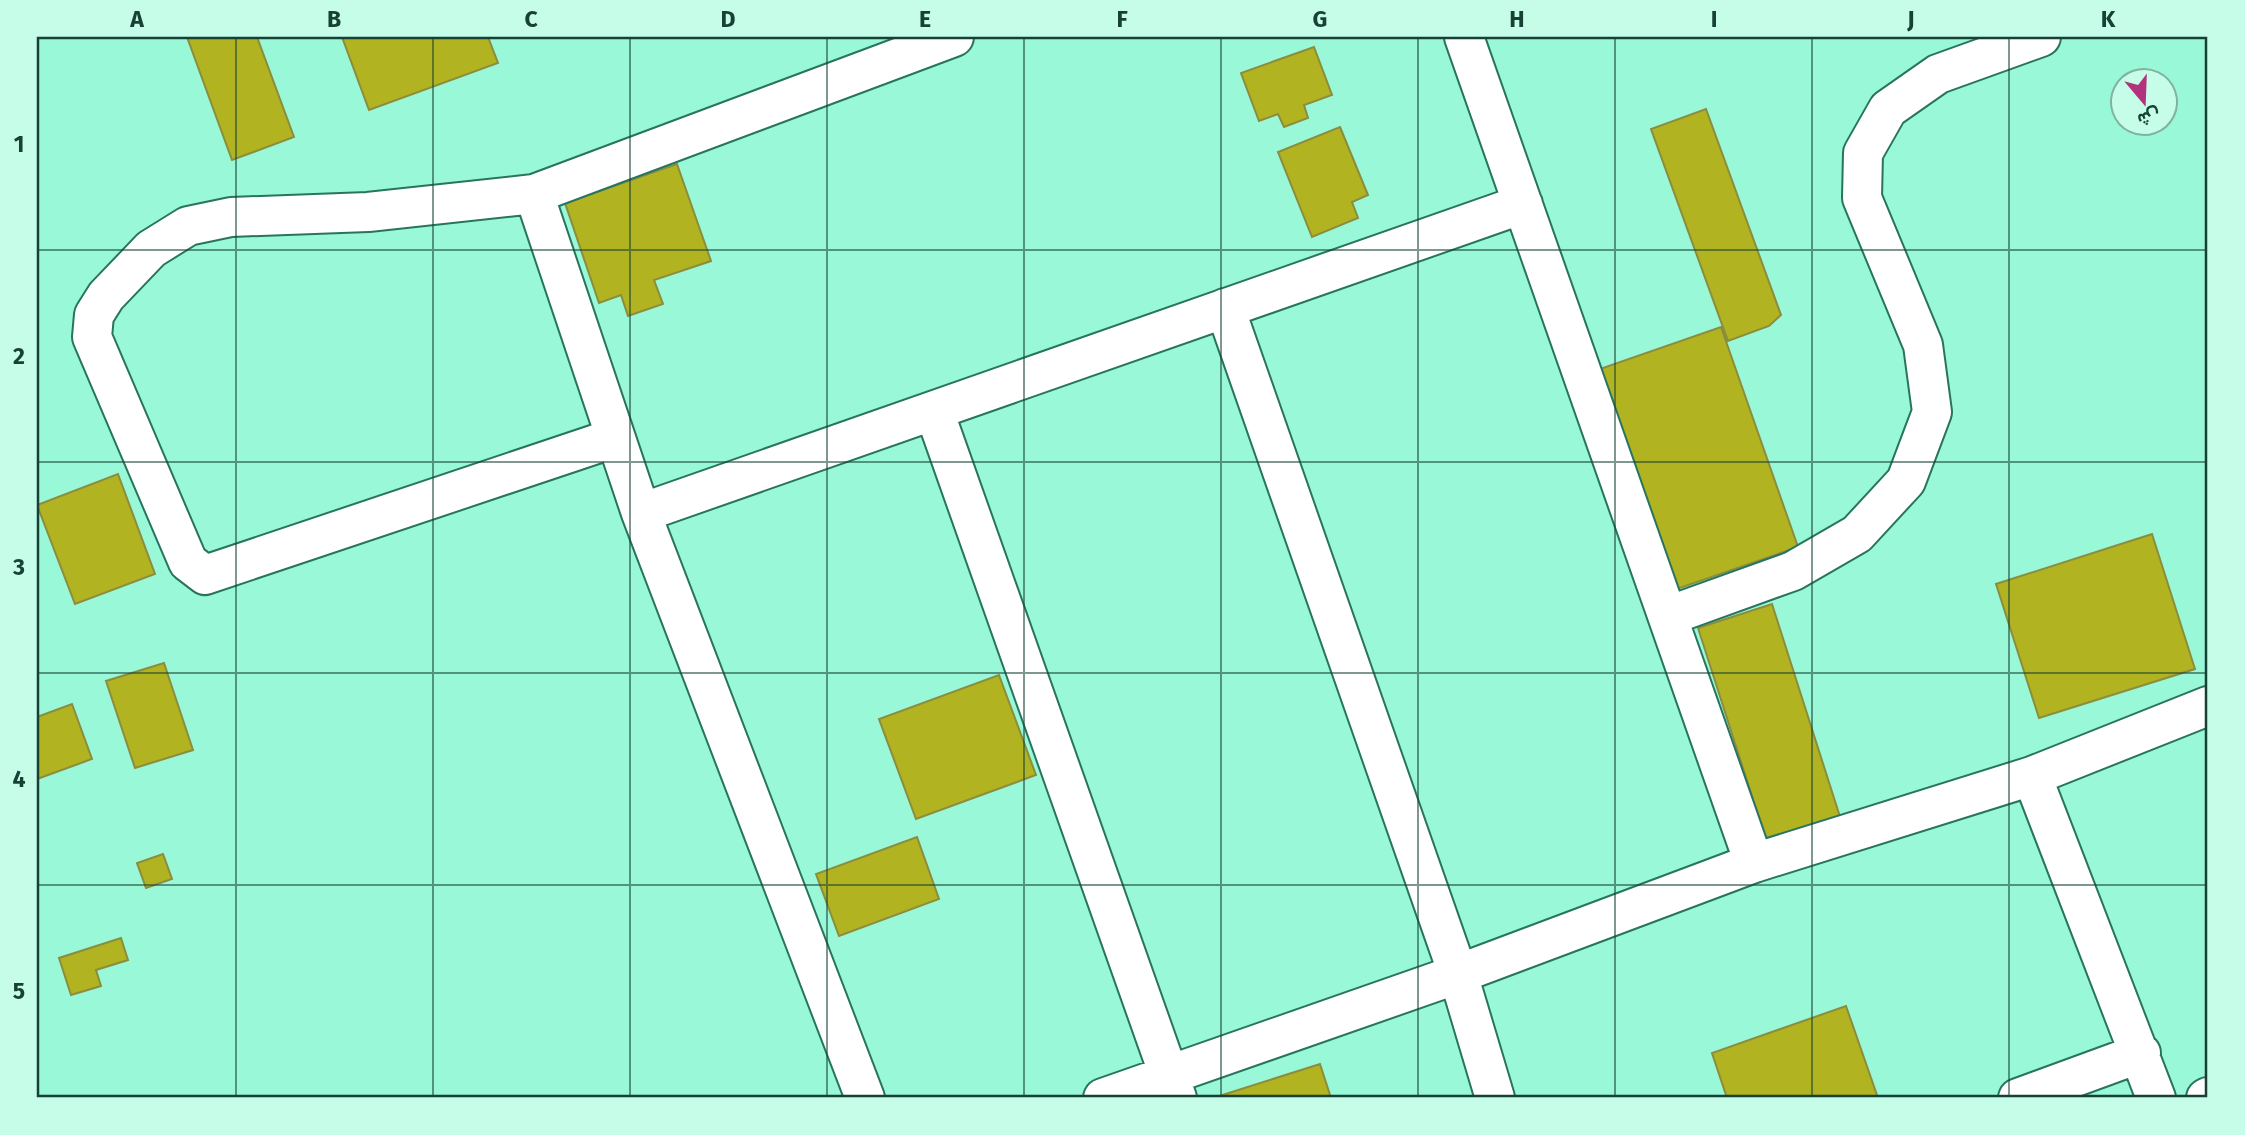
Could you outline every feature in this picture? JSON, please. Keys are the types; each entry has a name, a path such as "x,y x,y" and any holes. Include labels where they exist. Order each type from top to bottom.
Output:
{"street":[{"path":"614,438 205,575 188,562 92,337 94,315 106,296 151,249 187,226 231,217 368,212 534,194 954,37"},
{"path":"1464,37 1754,863"},
{"path":"1668,616 1793,570 1857,534 1906,481 1932,412 1923,345 1862,198 1864,153 1888,109 1938,74 2041,37"},
{"path":"534,194 614,438 865,1098"},
{"path":"642,513 1523,204"},
{"path":"1225,308 1458,974 1495,1098"},
{"path":"934,411 1173,1087"},
{"path":"1103,1098 1173,1087 1458,974 1754,863 2032,776 2208,706"},
{"path":"2032,776 2141,1053 2156,1098"},
{"path":"2018,1098 2141,1053"}],"building":[{"path":"187,37 257,37 294,137 232,160"},
{"path":"342,37 488,37 498,63 369,110"},
{"path":"1314,47 1332,95 1304,105 1308,118 1284,127 1278,114 1259,121 1241,73"},
{"path":"1706,109 1781,315 1769,326 1728,341 1651,129"},
{"path":"1340,127 1368,195 1352,202 1358,218 1312,237 1278,152"},
{"path":"677,164 711,261 654,280 663,304 628,316 621,295 599,303 565,203"},
{"path":"1721,327 1798,547 1671,591 1594,371"},
{"path":"118,474 155,574 75,604 37,505"},
{"path":"2152,534 2195,669 2039,718 1996,584"},
{"path":"1772,604 1842,823 1768,846 1698,628"},
{"path":"164,663 193,750 135,768 106,681"},
{"path":"999,675 1036,775 916,819 879,719"},
{"path":"72,704 92,759 37,779 37,717"},
{"path":"917,837 939,899 839,936 816,874"},
{"path":"163,854 172,879 146,888 137,863"},
{"path":"121,938 128,960 96,970 101,986 71,995 59,958"},
{"path":"1846,1006 1878,1098 1727,1098 1712,1053"},
{"path":"1320,1064 1331,1098 1213,1098"}]}
